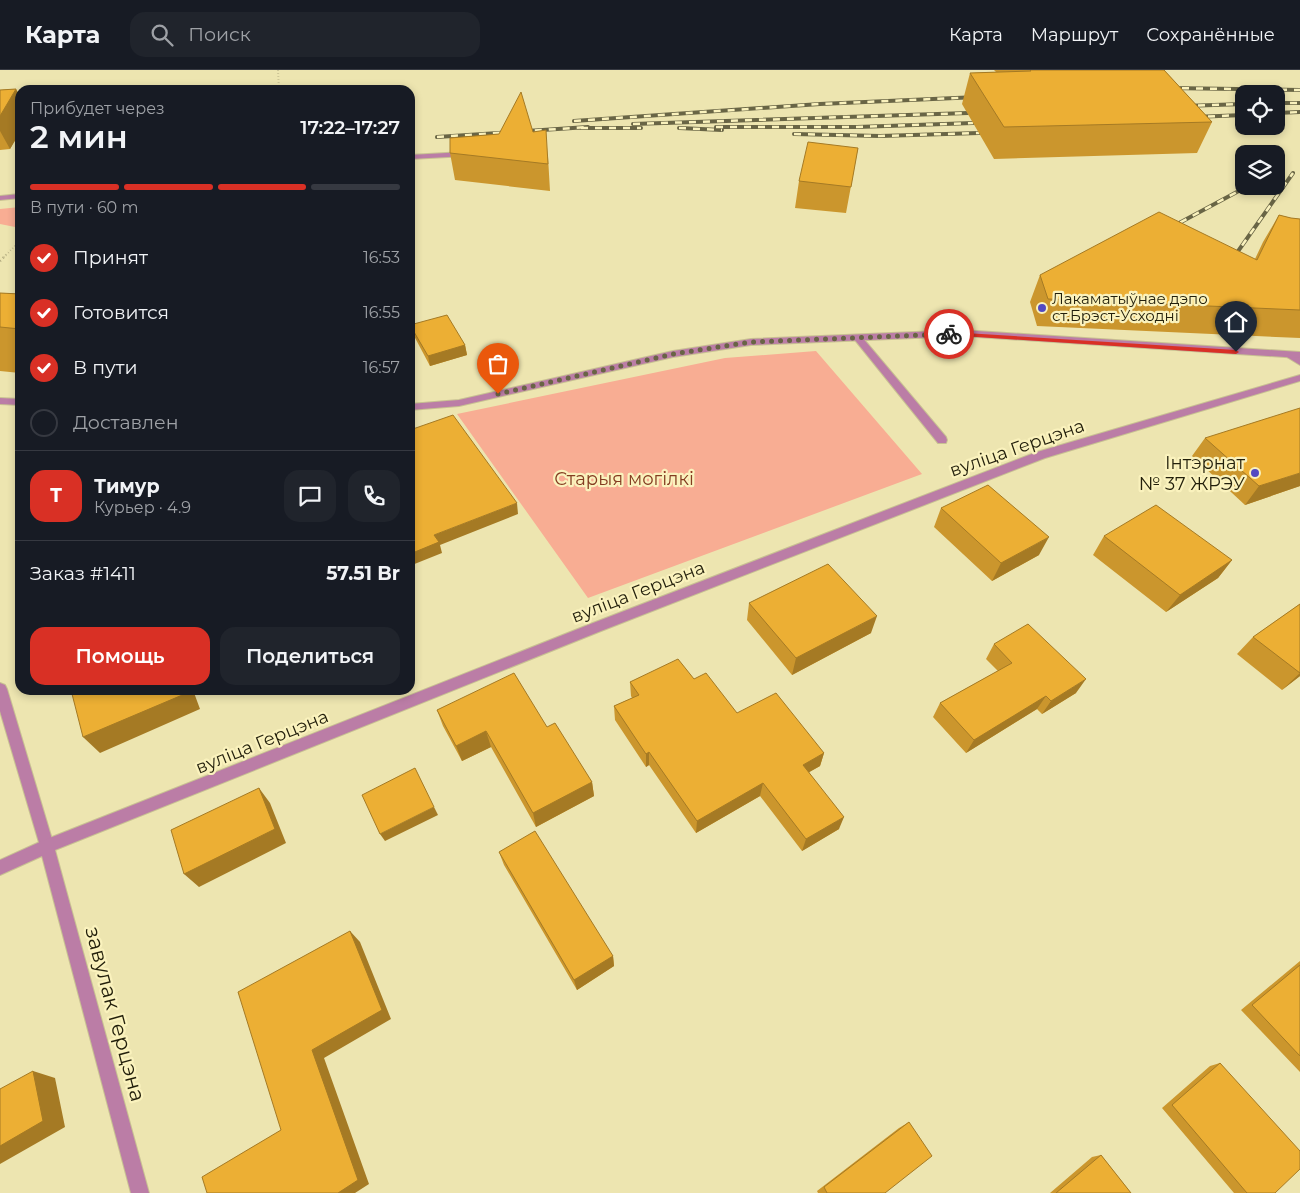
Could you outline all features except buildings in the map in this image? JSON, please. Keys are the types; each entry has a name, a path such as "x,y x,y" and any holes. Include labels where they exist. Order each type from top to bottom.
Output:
{"street":[{"path":"415,158 464,154"},
{"path":"0,198 15,196"},
{"path":"415,407 459,403 673,354 751,342 962,333 1295,355 1300,362"},
{"path":"858,338 942,440"},
{"name":"вуліца Герцэна","path":"0,868 47,846 597,627 1041,455 1300,378"},
{"path":"0,401 15,402"},
{"name":"завулак Герцэна","path":"0,689 47,846 140,1193"}],"path":[{"path":"278,70 279,85"},
{"path":"0,261 15,246"}],"green space":[{"path":"15,208 15,227 0,224 0,209"},
{"name":"Старыя могілкі","path":"816,351 922,474 588,598 457,414 725,358"}],"railway":[{"path":"1168,88 1300,90"},
{"path":"574,121 820,104 978,97"},
{"path":"1285,103 1300,103"},
{"path":"1184,106 1235,104"},
{"path":"1285,113 1300,112"},
{"path":"633,124 968,113"},
{"path":"1194,117 1235,115"},
{"path":"716,127 857,127 973,123"},
{"path":"437,137 588,127"},
{"path":"581,128 641,128"},
{"path":"679,128 722,130"},
{"path":"794,134 880,136 979,133"},
{"path":"1234,257 1293,173"},
{"path":"1168,229 1235,193"},
{"path":"1231,261 1235,255"}],"way so far":[{"path":"498,394 673,354 751,342 949,334"}],"place":[{"name":"Лакаматыўнае дэпо ст.Брэст-Усходні","path":"1042,308"},
{"name":"Інтэрнат № 37 ЖРЭУ","path":"1255,473"}],"route":[{"path":"949,334 962,333 1236,352"}]}
